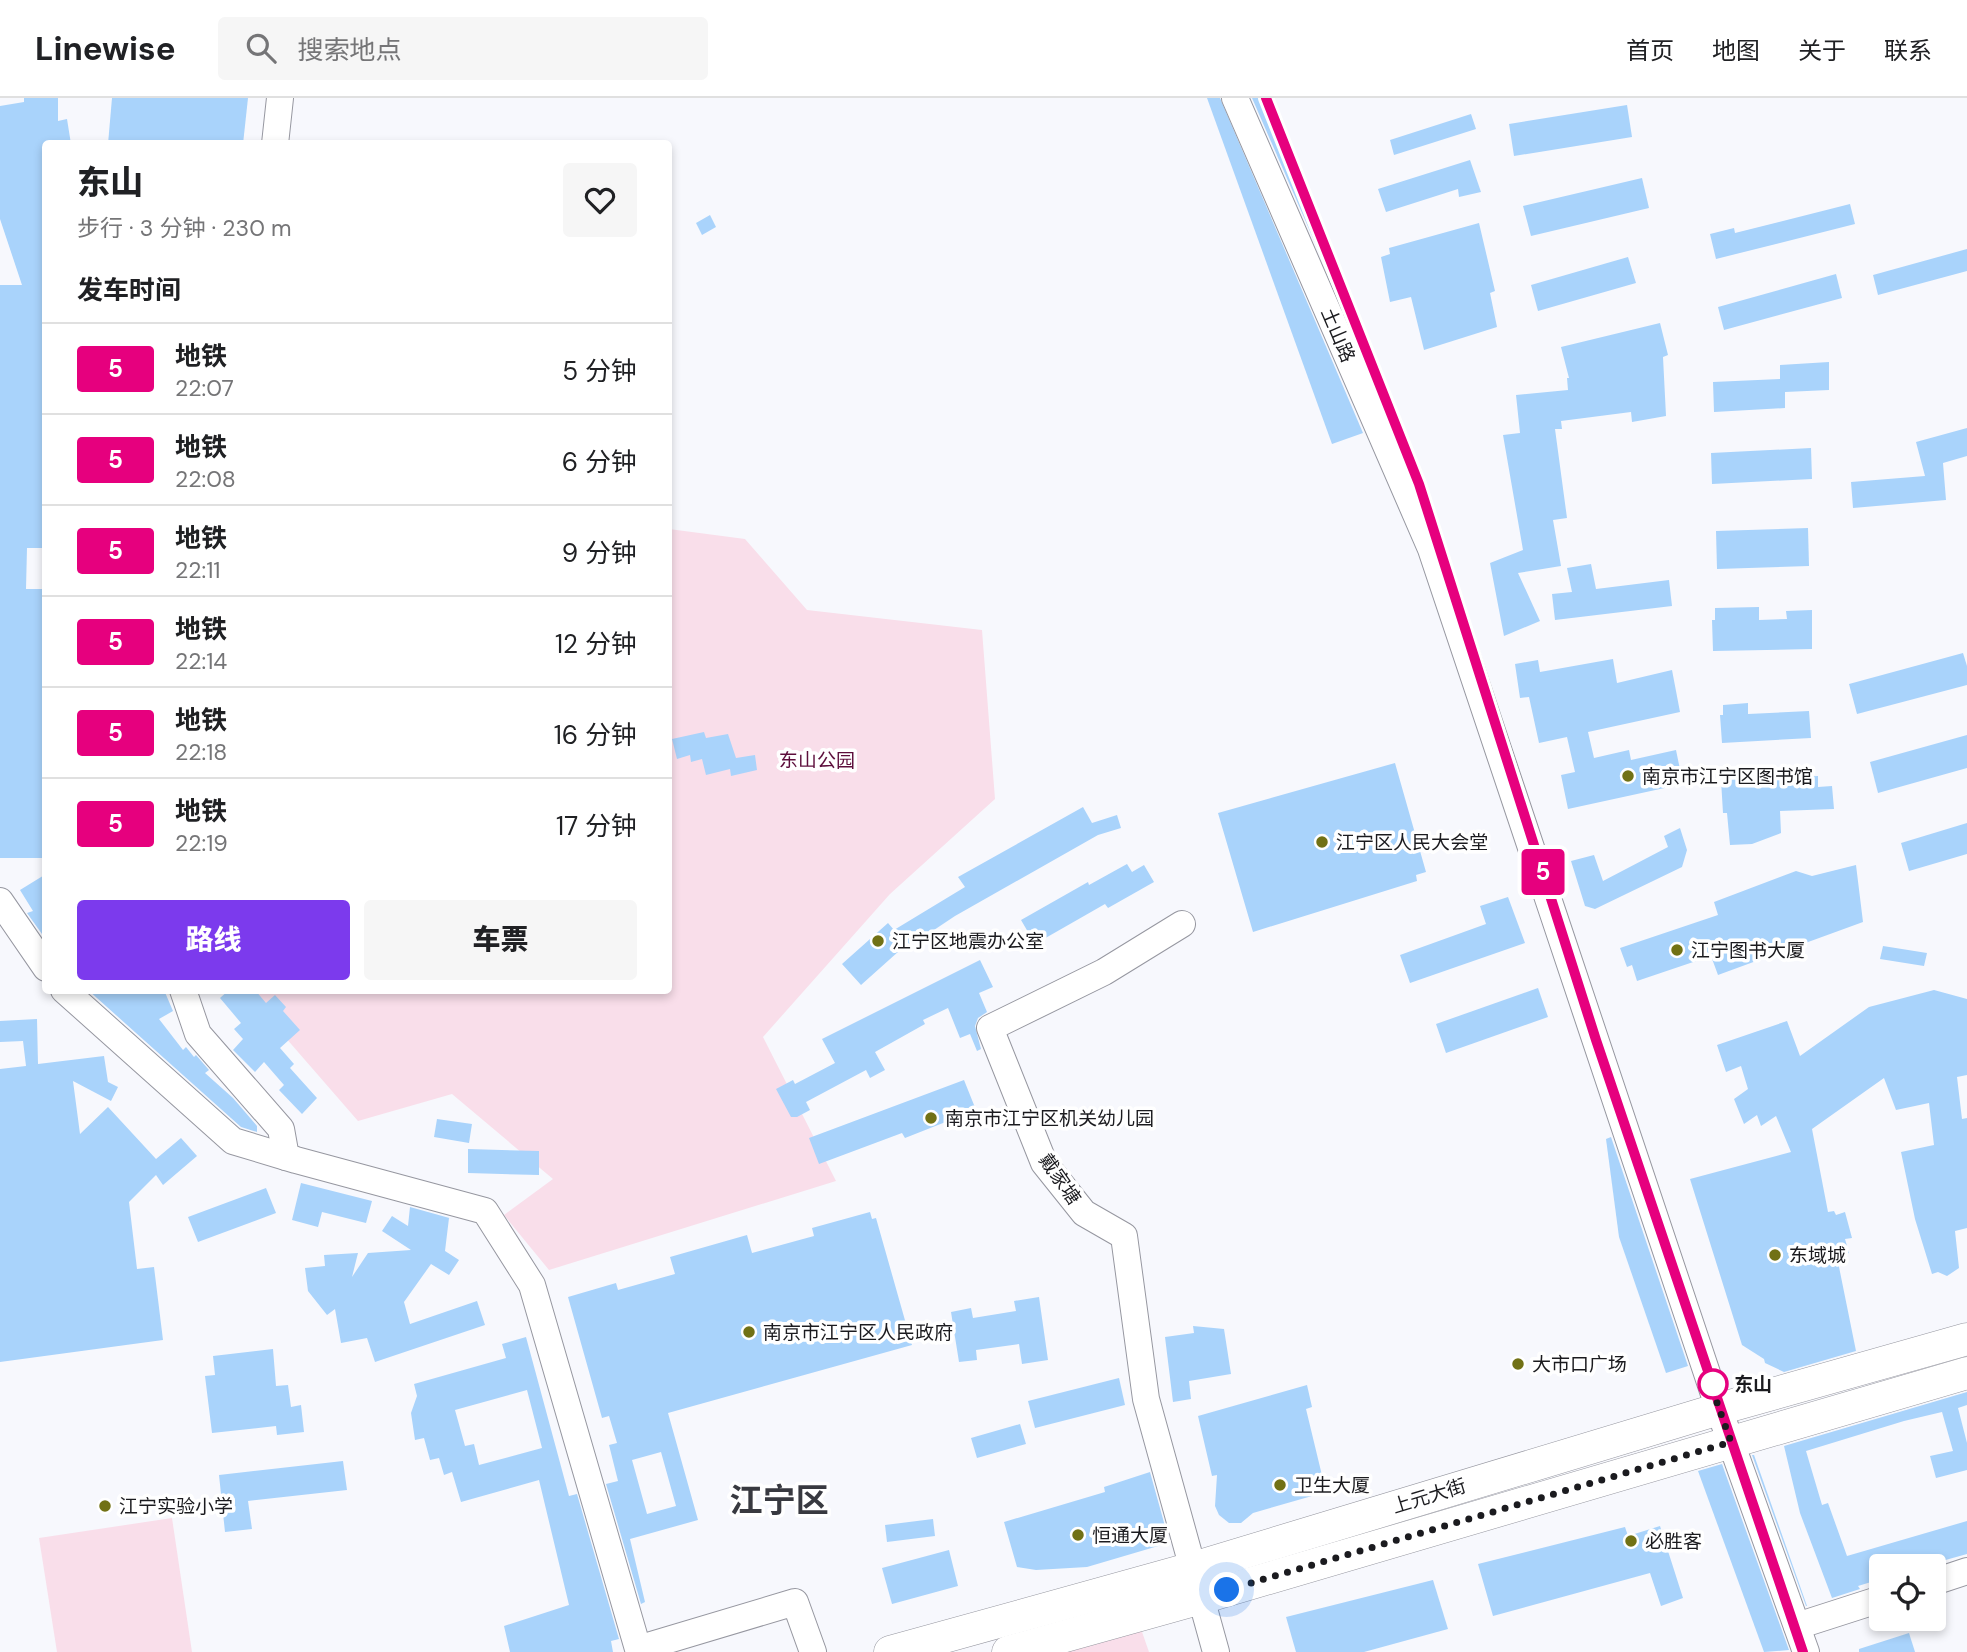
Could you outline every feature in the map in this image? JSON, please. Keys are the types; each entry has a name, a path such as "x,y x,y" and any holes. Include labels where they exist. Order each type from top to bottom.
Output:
{"main road":[{"name":"上元大街","path":"890,1652 1192,1568 1719,1409 1967,1339"},
{"name":"上元大街","path":"1008,1652 1967,1373"}],"street":[{"path":"275,140 280,98"},
{"name":"土山路","path":"1235,98 1431,549 1719,1409 1806,1652"},
{"path":"0,901 42,962"},
{"name":"戴家塘","path":"1182,923 1104,972 990,1028 1044,1163 1084,1213 1124,1236 1146,1399 1192,1568"},
{"path":"69,994 233,1140 485,1211 532,1285 638,1649 795,1602 813,1652"},
{"path":"184,994 198,1034 281,1129 286,1157"},
{"path":"1192,1568 1216,1652"},
{"path":"1946,1578 1967,1571"},
{"path":"1797,1626 1869,1603"}],"green space":[{"name":"东山公园","path":"672,529 745,539 807,610 982,630 995,799 890,894 763,1037 836,1181 549,1270 504,1215 553,1179 452,1094 358,1121 248,994 672,994"},
{"path":"172,1518 192,1652 57,1652 39,1538"},
{"path":"1141,1629 1149,1652 1057,1652"}],"building":[{"path":"24,98 58,98 58,121 67,119 70,140 42,140 42,548 27,548 26,589 42,589 42,858 0,858 0,285 22,285 0,219 0,106 24,102"},
{"path":"112,98 248,98 243,140 108,140"},
{"path":"1207,98 1220,98 1363,433 1332,444"},
{"path":"1252,98 1271,98 1397,421 1393,422"},
{"path":"1627,105 1632,137 1514,156 1509,124"},
{"path":"1471,114 1476,129 1394,155 1390,140"},
{"path":"1470,160 1481,192 1459,197 1458,189 1386,212 1378,189"},
{"path":"1642,178 1649,208 1531,236 1523,206"},
{"path":"1850,204 1855,224 1716,259 1710,234 1734,228 1735,233"},
{"path":"710,215 716,227 702,235 696,223"},
{"path":"1479,223 1495,291 1490,293 1497,327 1424,350 1411,297 1390,302 1381,257 1390,254 1389,248"},
{"path":"1967,249 1967,271 1878,295 1873,275"},
{"path":"1628,257 1636,283 1538,311 1531,285"},
{"path":"1836,274 1842,298 1724,330 1718,307"},
{"path":"1660,323 1668,355 1663,357 1666,416 1632,422 1631,412 1561,421 1562,429 1555,429 1567,518 1553,520 1561,566 1518,573 1540,621 1504,636 1490,563 1523,550 1503,435 1520,433 1516,395 1568,390 1569,378 1561,347"},
{"path":"1829,362 1829,390 1785,392 1785,408 1714,412 1713,382 1780,379 1780,365"},
{"path":"1967,428 1967,456 1943,463 1946,500 1853,508 1851,482 1925,476 1916,442"},
{"path":"1811,448 1812,479 1712,484 1711,453"},
{"path":"1808,528 1809,566 1717,569 1716,531"},
{"path":"1591,564 1596,589 1669,580 1672,606 1555,620 1552,594 1572,592 1567,568"},
{"path":"1759,607 1759,620 1787,619 1786,611 1812,610 1812,649 1713,651 1712,620 1715,620 1715,608"},
{"path":"1963,653 1967,666 1967,685 1857,714 1849,684"},
{"path":"1613,659 1617,683 1672,670 1680,712 1588,732 1594,758 1629,750 1631,760 1676,750 1683,784 1568,809 1561,775 1575,772 1567,737 1539,743 1529,697 1520,698 1515,664 1538,660 1540,672"},
{"path":"1748,703 1748,714 1809,711 1811,738 1722,743 1720,715 1723,715 1723,705"},
{"path":"704,732 706,738 728,734 736,758 755,755 757,770 731,776 730,769 706,775 702,759 691,762 690,755 677,759 672,739"},
{"path":"1967,735 1967,768 1878,793 1870,762"},
{"name":"江宁区人民大会堂","path":"1395,763 1426,872 1416,875 1417,881 1253,932 1218,813"},
{"path":"1818,776 1818,787 1832,786 1834,809 1780,811 1781,833 1752,844 1730,845 1727,813 1723,813 1721,780"},
{"path":"1083,807 1092,823 1117,815 1121,828 1098,835 955,916 910,946 908,943 861,985 842,964 888,923 894,930 965,887 958,877"},
{"path":"1967,823 1967,854 1909,871 1901,843"},
{"path":"1680,828 1687,850 1682,867 1595,909 1585,906 1571,861 1594,855 1603,881 1668,847 1664,836"},
{"path":"1127,864 1132,872 1144,865 1154,882 1108,908 1105,904 1035,944 1021,920 1088,882 1089,885"},
{"path":"1856,865 1863,922 1718,975 1711,956 1637,981 1632,965 1627,967 1620,948 1718,915 1714,902 1796,871 1812,876"},
{"path":"42,876 42,934 27,913 33,911 20,890"},
{"path":"1508,897 1525,943 1410,983 1400,955 1486,924 1480,906"},
{"path":"1883,946 1927,953 1924,966 1880,959"},
{"path":"980,960 993,987 979,993 987,1012 978,1018 975,1026 981,1049 977,1051 970,1034 960,1038 948,1008 923,1020 925,1024 875,1052 885,1070 870,1078 866,1070 806,1102 810,1110 791,1117 776,1089 793,1080 795,1084 835,1063 822,1039"},
{"path":"1538,988 1548,1017 1446,1053 1436,1024"},
{"path":"1934,990 1967,999 1967,1075 1957,1077 1962,1119 1967,1118 1967,1228 1955,1231 1959,1268 1947,1276 1938,1272 1932,1274 1915,1219 1901,1152 1934,1145 1929,1103 1896,1110 1884,1078 1812,1129 1828,1212 1834,1211 1836,1215 1845,1212 1852,1238 1845,1239 1849,1253 1837,1257 1856,1351 1784,1372 1765,1363 1764,1359 1742,1345 1690,1179 1791,1152 1776,1116 1761,1126 1757,1115 1744,1124 1734,1099 1748,1089 1741,1066 1726,1072 1717,1045 1787,1021 1800,1056 1869,1007"},
{"path":"92,994 166,994 173,1011 159,1019 183,1050 186,1047 194,1057 196,1055 209,1070 205,1073 233,1098 257,1126 257,1132 241,1127"},
{"path":"224,994 258,994 266,1003 275,995 286,1007 283,1011 300,1030 280,1048 294,1064 290,1068 317,1098 302,1114 279,1090 284,1085 264,1062 255,1072 233,1050 243,1039 234,1029 241,1023 220,998"},
{"path":"37,1019 38,1064 104,1056 108,1082 118,1087 111,1101 73,1081 80,1134 108,1107 156,1159 181,1138 197,1156 163,1185 156,1175 129,1202 137,1269 154,1267 163,1340 0,1362 0,1069 26,1066 23,1041 0,1042 0,1021"},
{"path":"964,1080 976,1110 905,1138 902,1133 819,1164 809,1138"},
{"path":"437,1119 472,1124 469,1143 434,1137"},
{"path":"1611,1137 1688,1366 1666,1373 1619,1237 1606,1139"},
{"path":"468,1149 539,1151 539,1175 468,1173"},
{"path":"301,1183 372,1201 366,1223 322,1212 318,1227 292,1220"},
{"path":"266,1188 276,1213 198,1242 188,1217"},
{"path":"410,1207 453,1219 449,1218 445,1251 459,1260 449,1275 431,1264 404,1302 410,1324 477,1301 485,1325 375,1362 367,1338 341,1343 335,1309 327,1315 308,1291 305,1268 325,1266 324,1255 358,1253 352,1277 368,1253 411,1250 382,1231 392,1216 408,1226"},
{"path":"870,1212 872,1219 876,1218 912,1345 668,1413 698,1520 630,1539 645,1602 641,1604 606,1484 618,1481 609,1445 617,1443 609,1416 602,1418 568,1297 616,1283 618,1290 675,1274 670,1257 747,1235 752,1253 814,1236 812,1228","holes":["661,1452 676,1506 647,1514 632,1460"]},
{"path":"1039,1297 1048,1360 1022,1364 1019,1344 976,1350 977,1360 959,1362 951,1312 971,1308 973,1318 1016,1311 1014,1301"},
{"path":"1193,1326 1224,1329 1231,1374 1189,1381 1191,1399 1173,1402 1165,1337 1194,1333"},
{"path":"526,1337 569,1496 577,1494 619,1639 611,1641 613,1652 510,1652 504,1626 569,1605 539,1480 461,1502 452,1472 444,1475 439,1458 430,1460 424,1438 415,1440 411,1413 417,1396 414,1384 506,1358 502,1344","holes":["527,1390 542,1448 479,1465 474,1444 465,1446 455,1410"]},
{"path":"273,1349 276,1386 288,1385 291,1407 301,1405 304,1432 277,1435 276,1426 212,1433 205,1376 215,1375 213,1356"},
{"path":"1119,1378 1125,1405 1035,1428 1028,1401"},
{"path":"1307,1385 1312,1407 1306,1409 1326,1492 1253,1513 1241,1523 1229,1523 1219,1515 1215,1506 1217,1475 1212,1476 1198,1416"},
{"path":"1967,1392 1967,1405 1958,1408 1967,1443 1967,1470 1936,1478 1930,1456 1953,1451 1942,1412 1806,1451 1822,1505 1828,1503 1847,1556 1967,1521 1967,1554 1946,1560 1946,1554 1869,1554 1869,1583 1858,1586 1860,1589 1832,1598 1800,1513 1784,1446"},
{"path":"1020,1424 1026,1444 977,1458 971,1438"},
{"path":"1754,1455 1807,1606 1806,1606"},
{"path":"343,1461 347,1490 248,1501 252,1529 225,1532 219,1475"},
{"path":"1722,1464 1789,1650 1764,1652 1698,1471"},
{"name":"恒通大厦","path":"1150,1472 1168,1537 1165,1544 1087,1567 1036,1570 1017,1567 1004,1522 1105,1492 1104,1487"},
{"path":"933,1519 935,1536 887,1542 885,1525"},
{"path":"1660,1526 1683,1598 1661,1606 1650,1573 1493,1616 1478,1564 1625,1527 1628,1536"},
{"path":"949,1550 958,1586 892,1604 882,1568"},
{"path":"1433,1580 1448,1629 1364,1652 1296,1652 1286,1617"},
{"path":"1909,1633 1915,1652 1859,1652 1859,1649"}],"metro line":[{"name":"5","path":"1266,98 1419,484 1596,1040 1803,1652"}],"place":[{"name":"南京市江宁区图书馆","path":"1628,776"},
{"name":"江宁区人民大会堂","path":"1322,842"},
{"name":"江宁区地震办公室","path":"878,941"},
{"name":"江宁图书大厦","path":"1677,950"},
{"name":"南京市江宁区机关幼儿园","path":"931,1118"},
{"name":"东域城","path":"1775,1255"},
{"name":"南京市江宁区人民政府","path":"749,1332"},
{"name":"大市口广场","path":"1518,1364"},
{"name":"东山","path":"1713,1384"},
{"name":"卫生大厦","path":"1280,1485"},
{"name":"江宁实验小学","path":"105,1506"},
{"name":"恒通大厦","path":"1078,1535"},
{"name":"必胜客","path":"1631,1541"}],"district":[{"name":"江宁区","path":"779,1500"}],"route":[{"path":"1227,1590 1731,1442 1710,1383 1713,1384"}]}
